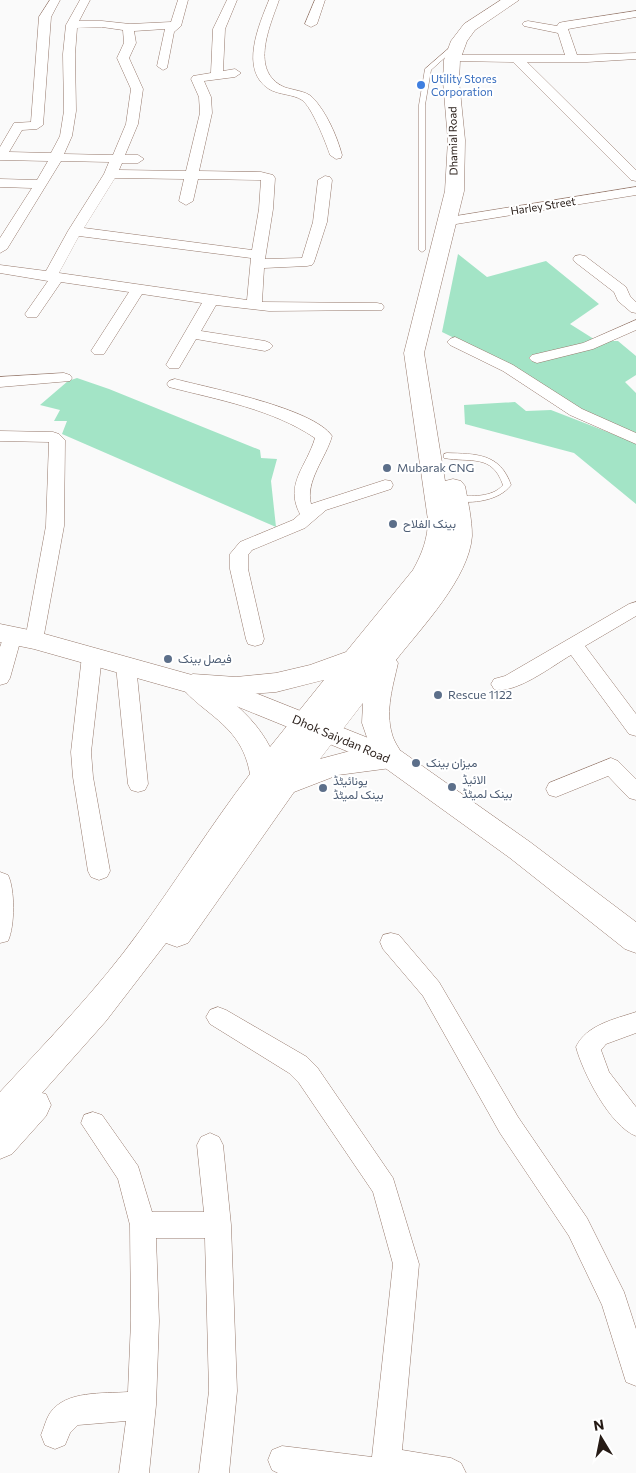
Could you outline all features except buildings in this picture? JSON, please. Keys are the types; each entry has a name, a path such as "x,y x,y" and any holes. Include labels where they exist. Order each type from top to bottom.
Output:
{"main road":[{"path":"455,51 465,31 478,20 512,0"},
{"name":"Dhamial Road","path":"443,463 429,357 431,334 454,233 450,221 453,204 456,139 450,84 450,64 455,51"},
{"path":"0,1116 95,1011 316,727 387,654 443,582 454,562 459,548 461,533 456,499 443,463"},
{"path":"316,727 358,657 422,575 434,556 439,542 441,526 443,463"},
{"name":"Dhok Saiydan Road","path":"15,636 244,699 390,758 520,850 636,940"},
{"path":"387,654 378,693 375,718 378,737 390,758"},
{"path":"193,684 237,687 290,681 316,674 358,657"},
{"path":"193,684 249,734 273,781"},
{"path":"0,1143 50,1089 145,978 273,781 353,760 390,758"}],"street":[{"path":"55,0 46,17 39,81 37,125 18,126 1,156 138,159"},
{"path":"0,249 6,228 41,184 66,136 70,111 69,54 72,25 85,0"},
{"path":"163,66 169,31 175,26 183,0"},
{"path":"217,76 219,29 232,0"},
{"path":"274,0 259,46 261,69 264,78 284,91 307,98 330,135 336,155"},
{"path":"311,24 320,0"},
{"path":"572,58 563,31 563,25 636,14"},
{"path":"72,25 102,24 128,28 159,25 175,26"},
{"path":"528,24 563,31"},
{"path":"32,314 53,277 75,231 111,174 132,124 137,89 123,58 130,43 128,28"},
{"path":"455,51 516,58 636,56"},
{"path":"516,58 636,177"},
{"path":"186,201 206,113 205,96 197,79 235,73"},
{"path":"111,174 262,176 268,178 254,305"},
{"path":"75,231 258,259 307,262 324,205 325,180"},
{"path":"0,183 41,184"},
{"name":"Harley Street","path":"450,221 636,191"},
{"path":"580,259 621,290 623,298 636,309"},
{"path":"0,268 254,305 377,307"},
{"path":"99,351 138,289"},
{"path":"174,365 212,300"},
{"path":"537,358 585,348 612,338 636,324"},
{"path":"192,334 265,346"},
{"path":"455,342 508,368 576,412 636,439"},
{"path":"0,382 64,378"},
{"path":"175,384 278,412 312,426 324,436 322,448 301,488 302,502 309,516"},
{"path":"0,436 52,437 57,440 55,526 0,678"},
{"path":"255,639 239,569 239,554 246,546 299,524 320,506 385,485"},
{"path":"502,684 510,682 636,609"},
{"path":"574,646 636,729"},
{"path":"92,656 81,752 82,777 99,871"},
{"path":"126,666 138,784"},
{"path":"556,789 611,766 636,792"},
{"path":"0,881 2,902 0,934"},
{"path":"391,942 431,989 509,1125 578,1227 614,1302 636,1372"},
{"path":"218,1017 298,1065 308,1075 384,1187 406,1264 385,1469"},
{"path":"636,1022 618,1027 598,1037 588,1047 591,1065 607,1090 636,1125"},
{"path":"92,1123 129,1174 143,1225 145,1321 142,1405 134,1473"},
{"path":"210,1145 218,1224 224,1391 214,1473"},
{"path":"143,1225 218,1224"},
{"path":"55,1435 60,1423 72,1411 142,1405"},
{"path":"282,1460 451,1473"}],"lane":[{"path":"422,250 424,96 428,70 445,53 455,51"},
{"path":"443,463 477,457 492,462 503,473 507,485 505,490 498,494 456,499"}],"green space":[{"path":"458,254 487,277 546,261 599,304 570,324 597,341 618,341 636,356 636,375 625,382 636,393 636,435 586,413 493,357 442,332"},
{"path":"77,378 260,450 261,458 277,459 271,481 276,527 62,434 67,421 54,421 60,410 40,405 68,381"},
{"path":"515,402 526,411 551,410 636,443 636,504 574,453 465,424 464,405"}],"place":[{"name":"Utility Stores Corporation","path":"421,85"},
{"name":"Mubarak CNG","path":"387,468"},
{"name":"بینک الفلاح","path":"393,524"},
{"name":"فیصل بینک","path":"168,659"},
{"name":"Rescue 1122","path":"438,695"},
{"name":"میزان بینک","path":"416,763"},
{"name":"الائیڈ بینک لمیٹڈ","path":"452,787"},
{"name":"یونائیٹڈ بینک لمیٹڈ","path":"323,788"}]}
